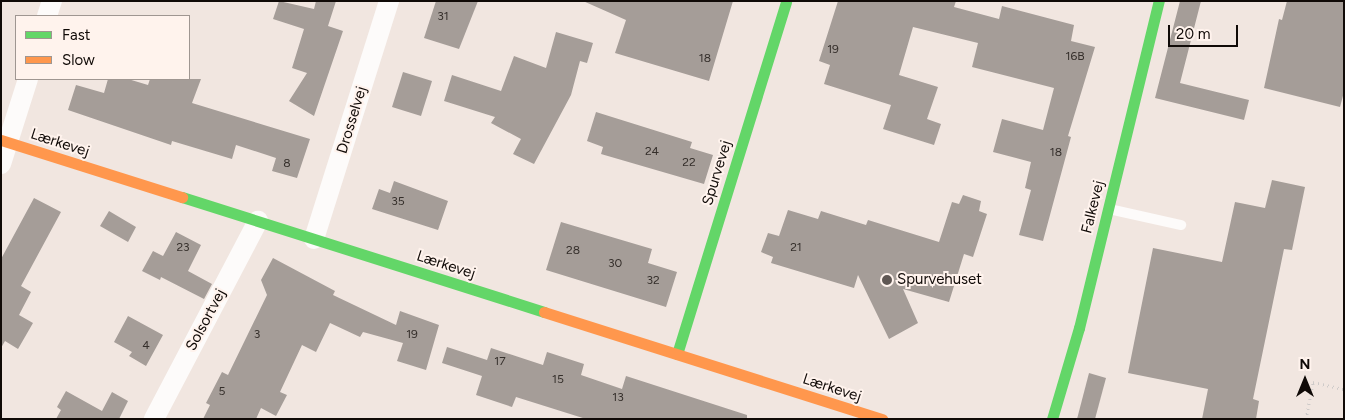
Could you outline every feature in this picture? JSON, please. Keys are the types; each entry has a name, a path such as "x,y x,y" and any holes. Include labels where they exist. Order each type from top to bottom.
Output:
{"street":[{"path":"48,15 52,1"},
{"name":"Drosselvej","path":"314,239 389,1"},
{"name":"Spurvevej","path":"677,354 786,1"},
{"name":"Falkevej","path":"1052,419 1079,328 1159,1"},
{"path":"1,164 5,141 28,80"},
{"name":"Lærkevej","path":"5,141 677,354 862,416 882,419"},
{"name":"Solsortvej","path":"154,419 258,221"}],"lane":[{"path":"1108,209 1181,225"}],"path":[{"path":"1306,419 1313,382 1344,389"}],"building":[{"path":"279,1 314,9 316,1 336,1 328,26 343,31 314,116 289,101 307,73 292,68 304,29 273,19"},
{"path":"436,1 478,1 459,49 424,38"},
{"path":"583,1 733,1 709,81 615,53 626,20"},
{"path":"838,1 956,1 954,7 999,19 1002,6 1074,25 1071,41 1095,47 1068,136 1071,137 1043,241 1019,235 1031,190 1025,188 1031,162 993,152 1002,119 1043,130 1054,88 972,67 978,43 913,27 899,75 938,87 927,119 941,124 934,145 883,129 891,105 824,84 830,65 819,61"},
{"path":"1180,1 1201,1 1180,83 1249,100 1244,120 1155,98"},
{"path":"1287,1 1344,1 1344,92 1340,107 1264,88 1279,19 1282,20"},
{"path":"556,32 593,43 587,63 580,61 571,95 534,164 513,154 521,139 491,123 495,117 444,101 452,75 501,91 514,56 546,68"},
{"path":"403,72 432,81 421,116 392,107"},
{"path":"201,79 192,103 310,139 297,178 272,171 276,158 236,145 232,159 172,141 171,145 68,110 76,85 104,93 108,80 131,80 148,85 150,80"},
{"path":"596,112 692,142 690,148 713,155 704,184 601,154 603,147 587,141"},
{"path":"1272,180 1305,187 1292,250 1284,249 1253,399 1259,401 1256,419 1202,419 1208,389 1128,373 1153,248 1222,262 1235,202 1265,208"},
{"path":"394,181 448,201 438,230 372,209 379,189 390,193"},
{"path":"963,195 981,201 979,211 987,214 973,257 964,254 949,302 903,289 918,323 889,339 858,275 854,288 771,263 773,257 761,252 768,233 779,236 788,210 818,219 821,211 866,225 868,220 939,242 952,202 959,204"},
{"path":"34,198 61,212 21,286 31,292 19,315 33,323 18,349 5,341 1,348 1,259"},
{"path":"109,211 136,227 128,242 100,226"},
{"path":"561,222 652,249 648,263 677,272 666,307 546,270"},
{"path":"176,232 201,245 188,271 212,284 204,299 161,277 160,280 142,271 153,251 163,256"},
{"path":"273,258 335,291 333,295 396,325 400,311 439,325 426,370 397,361 403,343 363,332 360,337 330,323 316,352 302,345 280,392 287,395 276,416 261,408 256,419 203,419 210,405 206,403 222,372 228,375 267,295 261,280"},
{"path":"128,316 163,335 146,366 129,356 132,352 114,342"},
{"path":"447,347 487,360 491,348 543,365 547,352 584,364 581,375 622,389 626,376 747,415 747,419 586,419 516,397 512,407 476,395 482,376 442,363"},
{"path":"1089,373 1106,378 1095,419 1077,419"},
{"path":"66,391 102,411 112,392 128,401 119,419 56,419 61,410 57,407"}],"traffic: fast":[{"path":"677,354 786,1"},
{"path":"1052,419 1079,328 1159,1"},
{"path":"182,197 544,312"}],"traffic: slow":[{"path":"1,140 182,197"},
{"path":"544,312 882,419"}],"place":[{"name":"Spurvehuset","path":"887,280"}]}
